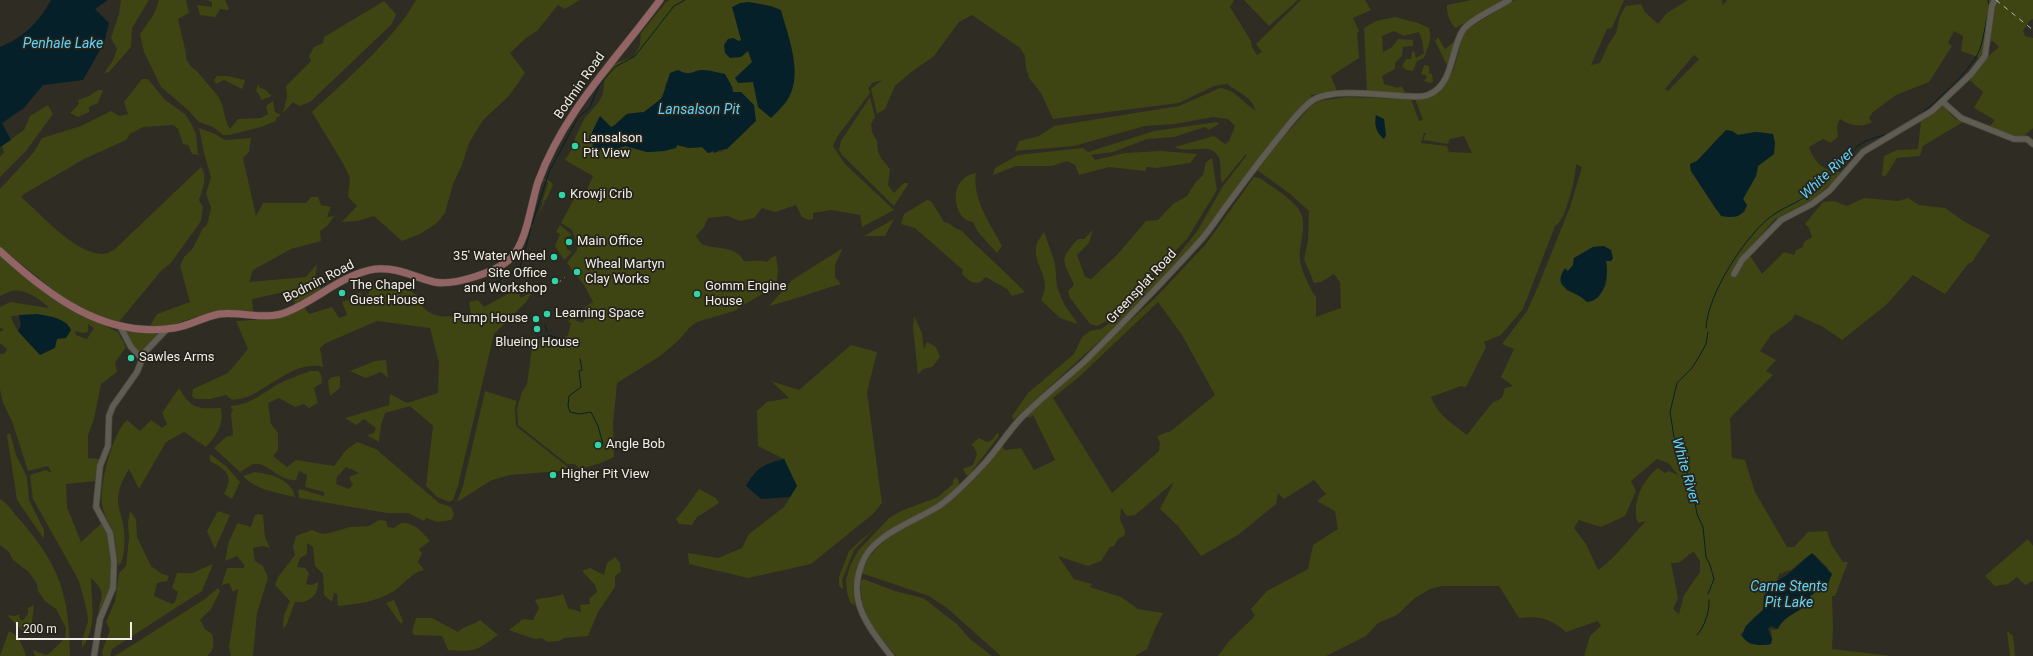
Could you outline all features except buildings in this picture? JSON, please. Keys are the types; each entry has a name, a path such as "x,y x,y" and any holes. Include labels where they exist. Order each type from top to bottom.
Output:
{"main road":[{"name":"Bodmin Road","path":"0,251 70,306 90,316 121,328 138,330 167,329 184,326 217,314 269,316 281,314 352,277 373,270 397,270 433,281 447,283 476,276 506,262 518,248 542,174 551,152 575,110 601,73 660,0"}],"street":[{"name":"Greensplat Road","path":"891,656 867,624 860,611 857,595 858,578 866,554 873,547 902,526 941,505 959,489 985,463 1021,419 1083,363 1134,313 1202,239 1273,144 1307,106 1314,100 1327,96 1347,94 1427,95 1440,86 1446,78 1460,35 1465,28 1509,0"},
{"path":"1734,274 1742,260 1781,220 1812,204 1830,190 1863,152 1925,115 1943,102 1980,64 1984,56 1992,6 1995,0"},
{"path":"1943,102 1961,118 2014,139 2027,140 2033,144"},
{"path":"121,328 131,347 142,359"},
{"path":"94,656 100,619 113,588 114,561 110,533 96,507 100,466 108,446 109,412 137,372 148,349 167,329"}],"green space":[{"path":"121,0 149,0 132,28 131,47 109,72 104,73 112,62 117,49 111,38 119,14"},
{"path":"159,0 186,0 189,13 178,19 187,61 200,74 220,99 230,129 238,119 261,118 268,114 266,106 273,101 275,112 281,115 276,118 276,121 261,127 229,135 223,135 213,127 199,122 188,110 161,87 144,52 140,34 154,14"},
{"path":"207,0 225,0 229,9 220,9 215,17 200,15 197,5 212,7 212,2"},
{"path":"416,0 580,0 565,9 558,5 537,31 526,38 510,53 525,73 509,96 483,120 469,143 462,165 453,184 445,213 436,224 420,234 402,241 374,216 357,221 342,222 357,206 348,197 350,178 344,165 312,112 368,59 395,30 407,15"},
{"path":"670,0 1234,0 1230,7 1251,41 1252,47 1257,55 1262,52 1256,44 1301,0 1365,0 1371,10 1353,18 1359,31 1357,33 1359,58 1331,76 1337,91 1311,95 1311,99 1281,129 1201,238 1104,337 1013,420 1012,416 1028,393 1074,354 1082,337 1090,331 1101,329 1111,322 1136,299 1138,292 1179,254 1198,230 1223,186 1247,155 1246,154 1222,183 1220,161 1216,153 1205,149 1186,150 1175,147 1214,136 1225,144 1229,141 1235,126 1228,119 1213,117 1175,124 1145,126 1074,146 1015,151 1019,141 1039,136 1054,126 1179,106 1220,88 1235,94 1255,110 1248,98 1227,84 1214,86 1179,103 1053,119 1041,93 1029,78 1025,56 1020,48 972,15 959,22 934,56 895,86 885,109 877,114 871,89 882,80 872,83 869,88 867,84 870,93 837,137 833,146 845,164 894,210 862,227 860,215 831,210 813,213 813,219 809,220 802,217 796,205 775,212 762,208 754,218 740,221 728,216 708,218 704,227 696,236 702,244 736,252 744,261 767,262 772,257 776,256 778,269 777,281 772,288 734,311 697,322 660,356 617,383 613,424 614,457 601,463 580,469 575,464 567,464 518,425 517,408 522,392 527,384 533,339 559,341 568,335 571,323 568,322 576,312 578,316 575,320 582,323 586,319 582,309 593,302 584,285 567,263 577,250 577,243 572,230 561,223 575,197 582,200 584,194 580,192 579,187 580,190 586,192 593,176 565,160 574,146 575,138 584,119 598,103 603,94 605,73 616,63 634,56 640,45 641,33 666,2","holes":["701,70 725,74 733,92 723,151 708,153 702,147 689,148 676,145 664,151 647,152 625,146 612,150 593,149 592,133 600,116 611,127 626,115 648,110 660,100 666,87 666,83 684,74 694,73"]},
{"path":"1244,0 1298,0 1269,26"},
{"path":"1471,0 1505,0 1456,28 1449,18 1447,5"},
{"path":"1515,0 1624,0 1612,28 1607,29 1591,65 1600,63 1608,45 1616,33 1620,16 1626,6 1641,4 1645,12 1658,24 1667,13 1688,0 1722,0 1723,5 1727,0 1991,0 1996,4 1997,0 2033,0 2033,19 2030,20 2023,31 2025,36 2033,38 2033,128 2024,136 2033,139 2033,142 2011,136 1989,127 1995,120 1974,108 1983,92 1968,79 1984,60 1999,47 1993,41 1986,40 1981,58 1961,51 1963,36 1954,31 1948,43 1952,46 1929,82 1896,95 1873,112 1869,118 1872,122 1868,124 1860,126 1840,119 1837,126 1838,137 1830,143 1823,139 1809,147 1818,163 1831,170 1843,173 1812,200 1775,219 1747,251 1762,274 1784,252 1794,255 1796,250 1803,247 1804,242 1812,237 1809,228 1805,224 1823,202 1834,201 1847,206 1864,198 1898,201 1908,198 1919,205 1945,208 1965,222 1990,235 1972,262 1968,264 1945,294 1913,275 1886,305 1842,340 1823,327 1795,314 1792,320 1771,335 1760,351 1776,360 1766,371 1773,375 1730,418 1732,458 1745,460 1755,492 1787,547 1794,547 1808,532 1827,531 1831,544 1843,562 1848,562 1835,596 1832,596 1832,649 1892,656 1584,656 1590,636 1601,626 1598,621 1566,632 1555,624 1544,619 1533,617 1519,618 1499,586 1442,586 1430,589 1415,598 1397,615 1378,623 1366,636 1326,656 1218,656 1229,641 1255,616 1251,609 1267,591 1308,569 1313,545 1338,529 1335,511 1317,501 1326,494 1314,480 1284,499 1278,493 1276,504 1238,535 1201,556 1178,526 1160,509 1174,482 1135,515 1127,516 1121,508 1120,519 1125,531 1124,536 1118,539 1114,546 1110,547 1101,561 1088,566 1058,556 1074,579 1092,584 1090,587 1121,597 1138,609 1163,613 1147,649 1135,656 1001,656 947,608 929,596 861,573 871,555 884,541 909,525 935,512 954,498 980,474 1001,445 1005,450 1021,448 1034,470 1055,460 1033,415 1029,418 1026,416 1155,298 1206,244 1254,177 1260,178 1284,195 1297,207 1301,213 1303,219 1303,233 1300,261 1305,277 1316,297 1316,317 1341,308 1340,282 1334,274 1321,282 1314,283 1304,259 1308,241 1309,211 1289,193 1257,170 1310,107 1319,101 1346,97 1411,99 1419,121 1423,120 1415,99 1447,81 1454,69 1461,41 1467,29","holes":["1694,55 1699,59 1668,91 1665,89","1732,131 1738,135 1756,132 1773,134 1765,160 1758,166 1756,176 1743,199 1747,205 1744,213 1717,211 1691,171 1690,164 1697,161 1720,136","1424,133 1426,133 1423,140 1448,144 1450,139 1464,136 1472,153 1449,152 1447,146 1421,143","1576,164 1582,167 1570,207 1537,289 1527,311 1502,344 1514,349 1501,377 1513,386 1505,388 1502,398 1492,403 1467,435 1451,423 1438,410 1431,397 1461,386 1466,387 1486,347 1484,342 1501,335 1523,309 1555,226 1563,216 1570,198","1604,246 1607,279 1606,284 1599,293 1587,302 1581,295 1566,290 1565,269 1567,272 1573,265 1574,258 1593,247","1158,302 1182,335 1215,395 1171,431 1157,436 1160,443 1159,451 1112,493 1053,398 1080,376","1657,459 1668,463 1678,475 1669,471 1665,473 1658,468 1652,473 1639,493 1637,500 1636,516 1638,523 1646,521 1617,554 1598,570 1586,544 1574,528 1579,520 1601,527 1625,516 1636,491 1631,481","1694,552 1700,561 1700,572 1684,595 1679,614 1673,609 1678,598 1671,563 1682,561","1809,555 1815,555 1828,568 1828,584 1810,596 1807,605 1786,618 1776,630 1771,629 1771,644 1754,644 1746,640 1740,634 1763,610 1764,596 1769,590 1771,580 1774,582 1777,580 1780,573 1782,574 1791,570"]},
{"path":"384,1 396,14 392,24 310,102 299,106 293,102 283,113 287,97 286,86 311,61 309,56 314,47 323,43 324,37"},
{"path":"1395,17 1418,23 1429,28 1430,40 1424,58 1417,61 1413,71 1406,70 1402,66 1406,59 1411,59 1412,52 1414,51 1416,58 1424,53 1419,32 1404,36 1394,31 1382,36 1383,52 1392,47 1398,39 1413,40 1413,46 1403,47 1402,56 1395,63 1395,69 1382,76 1384,84 1398,88 1401,86 1406,93 1367,91 1364,28 1376,21"},
{"path":"1438,37 1445,49 1455,41 1448,67 1435,41"},
{"path":"1424,65 1429,66 1429,73 1432,74 1433,82 1430,83 1424,81 1427,77 1421,74"},
{"path":"217,76 227,76 245,80 242,89 224,80 216,84 214,80"},
{"path":"142,79 148,79 165,100 185,114 196,134 198,155 192,154 188,145 183,144 178,129 173,125 143,127 130,134 126,140 84,159 21,197 48,223 70,240 92,252 104,254 114,250 201,167 204,178 199,200 203,207 201,221 171,263 161,271 117,324 75,307 0,247 0,189 34,152 42,138 81,126 111,111 119,116 128,114 124,102"},
{"path":"258,84 260,88 264,89 272,96 261,100 256,91"},
{"path":"98,90 103,90 98,103 89,107 89,112 78,117 70,113 79,104 78,100 89,96"},
{"path":"870,97 875,117 871,124 872,132 877,141 878,151 881,158 890,169 888,185 894,193 904,183 909,183 894,206 842,155 839,150 841,141"},
{"path":"48,105 53,114 26,151 0,177 0,157 4,152 2,146 24,130 30,116"},
{"path":"1943,106 1955,119 1963,122 1923,146 1920,156 1897,158 1885,177 1882,175 1884,156 1897,150 1918,149 1921,120"},
{"path":"1217,122 1219,124 1209,130 1205,127 1174,137 1147,139 1113,152 1091,155 1095,160 1125,153 1161,151 1197,154 1190,163 1156,168 1147,167 1145,171 1109,167 1079,175 1075,165 1067,161 1052,166 1016,166 993,175 995,168 1018,155 1083,148 1088,152 1154,131"},
{"path":"199,128 215,134 225,140 251,138 249,152 243,158 256,216 263,203 306,203 311,197 318,197 321,205 331,207 327,217 334,216 328,225 320,231 321,241 291,249 253,270 249,282 306,277 317,264 315,278 321,289 295,305 294,290 252,299 253,311 218,310 169,326 150,326 157,314 190,302 180,266 184,257 193,248 203,228 207,225 211,208 206,194 211,177"},
{"path":"1212,158 1217,190 1187,239 1107,321 1097,326 1090,324 1070,298 1068,291 1074,285 1065,265 1064,260 1067,252 1078,239 1084,239 1093,230 1089,243 1077,255 1085,277 1091,279 1117,255 1146,221 1158,220 1173,204 1187,196 1195,183 1203,175 1206,162"},
{"path":"976,173 975,183 979,201 987,220 1002,246 997,253 978,232 973,222 966,220 957,208 956,191 960,183 966,177"},
{"path":"546,179 553,185 546,200 543,201 545,202 537,218 543,203 542,202 548,183 545,180 540,185 542,180"},
{"path":"927,200 931,201 944,222 961,230 1025,292 1012,296 1007,289 986,277 979,283 971,282 962,274 963,270 915,228 901,224 904,214"},
{"path":"894,219 885,236 864,236"},
{"path":"560,225 572,235 564,238 567,249 572,252 564,260 555,246 560,234 556,232"},
{"path":"1044,232 1055,263 1057,287 1064,304 1078,324 1060,318 1041,300 1045,285 1036,257 1036,250 1037,243"},
{"path":"843,248 835,265 835,277 841,284 769,306 792,280"},
{"path":"0,255 70,310 118,332 126,347 115,363 117,372 101,384 94,419 88,435 88,458 101,459 96,481 66,484 67,507 81,542 102,523 108,538 111,554 111,587 99,615 102,593 97,584 91,578 92,623 87,640 82,648 82,640 88,616 78,579 33,499 30,475 46,470 52,473 48,466 28,471 12,421 3,403 0,389 0,354 4,354 7,349 0,343 0,332 4,329 0,328 0,307 10,302 49,308 37,298 21,291 16,290 0,296","holes":["25,315 58,320 68,324 57,339 40,355 15,327 11,316","88,324 94,328 87,339 76,335 75,331 83,333 88,332"]},
{"path":"372,286 394,287 410,291 416,295 427,311 439,316 459,316 471,314 469,302 478,300 484,307 517,289 521,298 533,291 526,302 494,334 458,486 453,500 449,502 437,497 426,486 433,426 410,406 385,413 381,425 379,442 367,435 374,433 376,428 364,419 356,425 345,418 389,405 390,394 407,403 438,393 439,363 430,328 377,321 326,343 320,348 323,367 304,367 295,370 244,398 232,400 226,395 210,399 195,399 192,396 193,389 228,373 248,349 236,321 268,319 304,307 309,314 332,307 339,318 347,315 342,302 353,298 351,294 361,293 362,297 368,295"},
{"path":"914,316 922,333 924,350 927,342 936,347 940,357 932,367 923,369 918,374 913,328"},
{"path":"125,331 161,332 141,353 135,349"},
{"path":"851,345 877,352 867,392 882,503 873,514 811,564 748,578 689,564 688,553 718,558 742,548 749,534 784,507 797,486 784,459 758,446 757,411 767,402 789,398 771,381 799,390"},
{"path":"386,360 388,378 381,372 366,378 350,371 375,361"},
{"path":"310,371 318,371 321,374 322,383 314,388 318,403 309,408 304,404 295,407 279,398 268,403 271,424 278,433 278,450 273,456 287,467 296,460 334,466 346,450 357,442 376,449 439,503 451,507 454,514 451,520 438,522 426,518 424,521 408,513 387,513 299,498 298,491 300,489 324,496 324,492 305,487 307,475 299,471 296,480 284,478 259,464 254,464 240,472 214,448 226,437 233,435 231,414 233,410 230,406 250,401 278,384","holes":["346,467 359,473 349,477 353,485 349,489 336,484 337,477"]},
{"path":"340,376 340,388 330,396 328,381 332,377"},
{"path":"179,388 191,404 201,408 221,408 222,414 219,429 206,447 184,432 166,442 139,489 129,469 121,484 118,497 118,504 123,523 124,539 124,552 119,566 113,534 102,504 105,472 112,447 122,426 127,420 140,431 151,420 162,428 167,424 162,413"},
{"path":"485,391 517,401 515,407 516,426 568,467 561,471 510,475 492,480 457,502 463,486"},
{"path":"998,432 999,436 969,475 966,475 963,469 973,465 977,454 974,447 971,445 979,438 987,442 992,440"},
{"path":"10,433 16,455 27,477 29,500 44,530 44,539 17,500 7,435"},
{"path":"210,454 226,466 240,482 232,499 224,494 228,483 227,474 221,467 210,461"},
{"path":"255,472 280,478 290,486 295,497 261,488 248,481 243,476"},
{"path":"956,477 959,481 959,485 944,499 886,532 868,549 857,569 854,592 855,606 850,602 846,580 850,566 858,551 889,518 901,511 938,497 953,484 953,480"},
{"path":"699,489 716,498 719,503 697,517 692,525 679,524 676,519"},
{"path":"0,499 8,506 35,538 54,568 65,599 68,616 70,656 35,656 33,650 46,655 50,653 65,638 66,628 56,609 45,601 38,591 37,584 29,572 13,560 9,552 0,545"},
{"path":"130,511 136,519 137,537 151,566 162,574 169,576 167,581 157,583 154,596 172,604 175,602 178,592 172,588 177,573 192,573 213,564 202,591 112,649 110,656 103,656 102,652 110,630 106,622 115,601 119,573 126,566"},
{"path":"218,511 230,515 215,549 207,531"},
{"path":"255,515 263,515 265,537 270,548 263,546 253,548 255,561 263,566 268,578 257,613 253,656 231,656 229,647 238,589 233,592 229,583 222,584 227,568 244,568 244,565 237,556 225,561 229,541 238,523 251,527"},
{"path":"379,520 386,521 388,527 394,528 401,523 411,524 424,534 430,541 419,549 422,553 418,562 424,570 415,574 398,588 380,598 338,606 337,594 334,593 332,602 324,595 323,574 315,566 313,547 307,543 307,554 300,558 297,567 305,568 309,573 306,584 312,585 318,582 317,591 312,598 304,602 295,602 286,626 283,628 284,615 290,601 275,585 278,577 295,555 293,547 296,536 312,530 322,534 350,527 369,526"},
{"path":"875,528 854,550 842,580 843,589 839,586 839,577 849,551"},
{"path":"2028,539 2033,546 2033,581 2025,585 2017,577 2008,584 1995,586 1985,576"},
{"path":"615,557 620,563 621,572 615,576 615,587 598,612 588,636 564,638 559,641 547,642 542,638 534,639 509,630 523,619 533,620 539,608 535,600 539,599 563,594 568,608 581,612 580,605 590,604 589,599 597,592 595,585 582,571 590,568 604,575 607,563"},
{"path":"863,579 895,591 923,598 957,624 970,639 992,656 896,656 870,622 866,613 861,593 861,581"},
{"path":"218,588 220,591 211,609 200,620 205,629 212,634 213,637 213,649 207,656 115,656 205,599"},
{"path":"394,600 403,621 401,624 386,603"},
{"path":"34,605 32,622 25,630 22,630 7,615 15,616 20,614 19,618 22,621 28,614 28,608"},
{"path":"416,618 432,618 458,632 480,620 498,635 475,649 465,651 448,650 442,636 414,635 412,632"},
{"path":"9,631 18,638 26,656 0,656"},
{"path":"2007,631 2013,636 2015,656 2010,656"}],"water":[{"name":"Penhale Lake","path":"51,0 108,0 95,9 109,23 104,43 83,80 43,85 24,108 2,123 11,140 0,147 0,47 16,39 30,28 41,16"},
{"path":"749,2 771,6 781,10 791,44 795,69 792,92 786,102 771,118 758,107 753,82 738,83 735,78 752,62 748,51 741,57 730,58 725,53 724,45 728,39 733,38 739,41 741,40 732,7 740,3"},
{"name":"Lansalson Pit","path":"678,70 689,73 699,70 709,70 725,74 733,92 741,92 754,105 756,121 727,149 719,150 715,153 713,151 708,153 702,147 689,148 677,145 676,148 664,151 647,152 625,146 605,152 599,148 596,150 593,149 592,132 600,116 611,127 627,114 644,112 662,98 670,73"},
{"path":"1376,115 1384,119 1386,135 1384,139 1376,128"},
{"path":"1726,130 1732,131 1738,135 1756,132 1773,134 1775,143 1774,154 1758,166 1756,176 1743,199 1747,205 1745,209 1740,215 1734,217 1721,216 1691,171 1690,164 1697,161"},
{"path":"1604,246 1611,250 1613,258 1611,261 1606,261 1607,273 1602,292 1593,301 1587,302 1562,285 1561,275 1565,268 1568,271 1573,265 1574,258 1593,247"},
{"path":"37,314 61,320 69,326 71,330 66,338 57,339 55,348 40,355 18,331 21,325 19,315"},
{"path":"784,459 797,486 790,497 761,499 746,486 753,475 761,468"},
{"name":"Carne Stents Pit Lake","path":"1812,553 1832,574 1828,584 1810,596 1811,601 1785,620 1778,629 1771,626 1768,629 1772,639 1771,644 1758,645 1750,643 1744,639 1742,635 1746,626 1763,610 1764,596 1776,582 1787,575"}],"waterway":[{"path":"532,224 549,172 577,119 590,107 599,85 615,67 635,56 674,6 685,0"},
{"name":"White River","path":"1988,0 1989,5"},
{"name":"White River","path":"1920,115 1970,66 1980,49 1988,13"},
{"name":"White River","path":"1706,328 1708,314 1713,299 1730,266 1740,250 1762,224 1773,215 1815,190 1862,143 1888,134"},
{"path":"481,291 520,268 531,228"},
{"path":"545,325 547,331"},
{"name":"White River","path":"1708,332 1706,344 1700,355 1692,368 1677,383 1670,412 1674,437 1679,445 1694,497 1697,514 1703,527 1706,557 1714,579 1708,594"},
{"path":"548,337 548,335 559,338"},
{"path":"539,337 547,338"},
{"path":"580,359 582,370 579,371 581,387 569,396 568,406 570,412 579,414 591,412 598,426 603,444"},
{"name":"White River","path":"1697,635 1706,619 1709,609 1709,600"}],"railway":[{"path":"1996,0 2033,30"},
{"path":"557,284 565,277"}],"place":[{"name":"Lansalson Pit View","path":"575,146"},
{"name":"Krowji Crib","path":"562,195"},
{"name":"Main Office","path":"569,242"},
{"name":"35' Water Wheel","path":"554,257"},
{"name":"Wheal Martyn Clay Works","path":"577,272"},
{"name":"Site Office and Workshop","path":"555,281"},
{"name":"The Chapel Guest House","path":"342,293"},
{"name":"Gomm Engine House","path":"697,294"},
{"name":"Learning Space","path":"547,314"},
{"name":"Pump House","path":"536,319"},
{"name":"Blueing House","path":"537,329"},
{"name":"Sawles Arms","path":"131,358"},
{"name":"Angle Bob","path":"598,445"},
{"name":"Higher Pit View","path":"553,475"}]}
